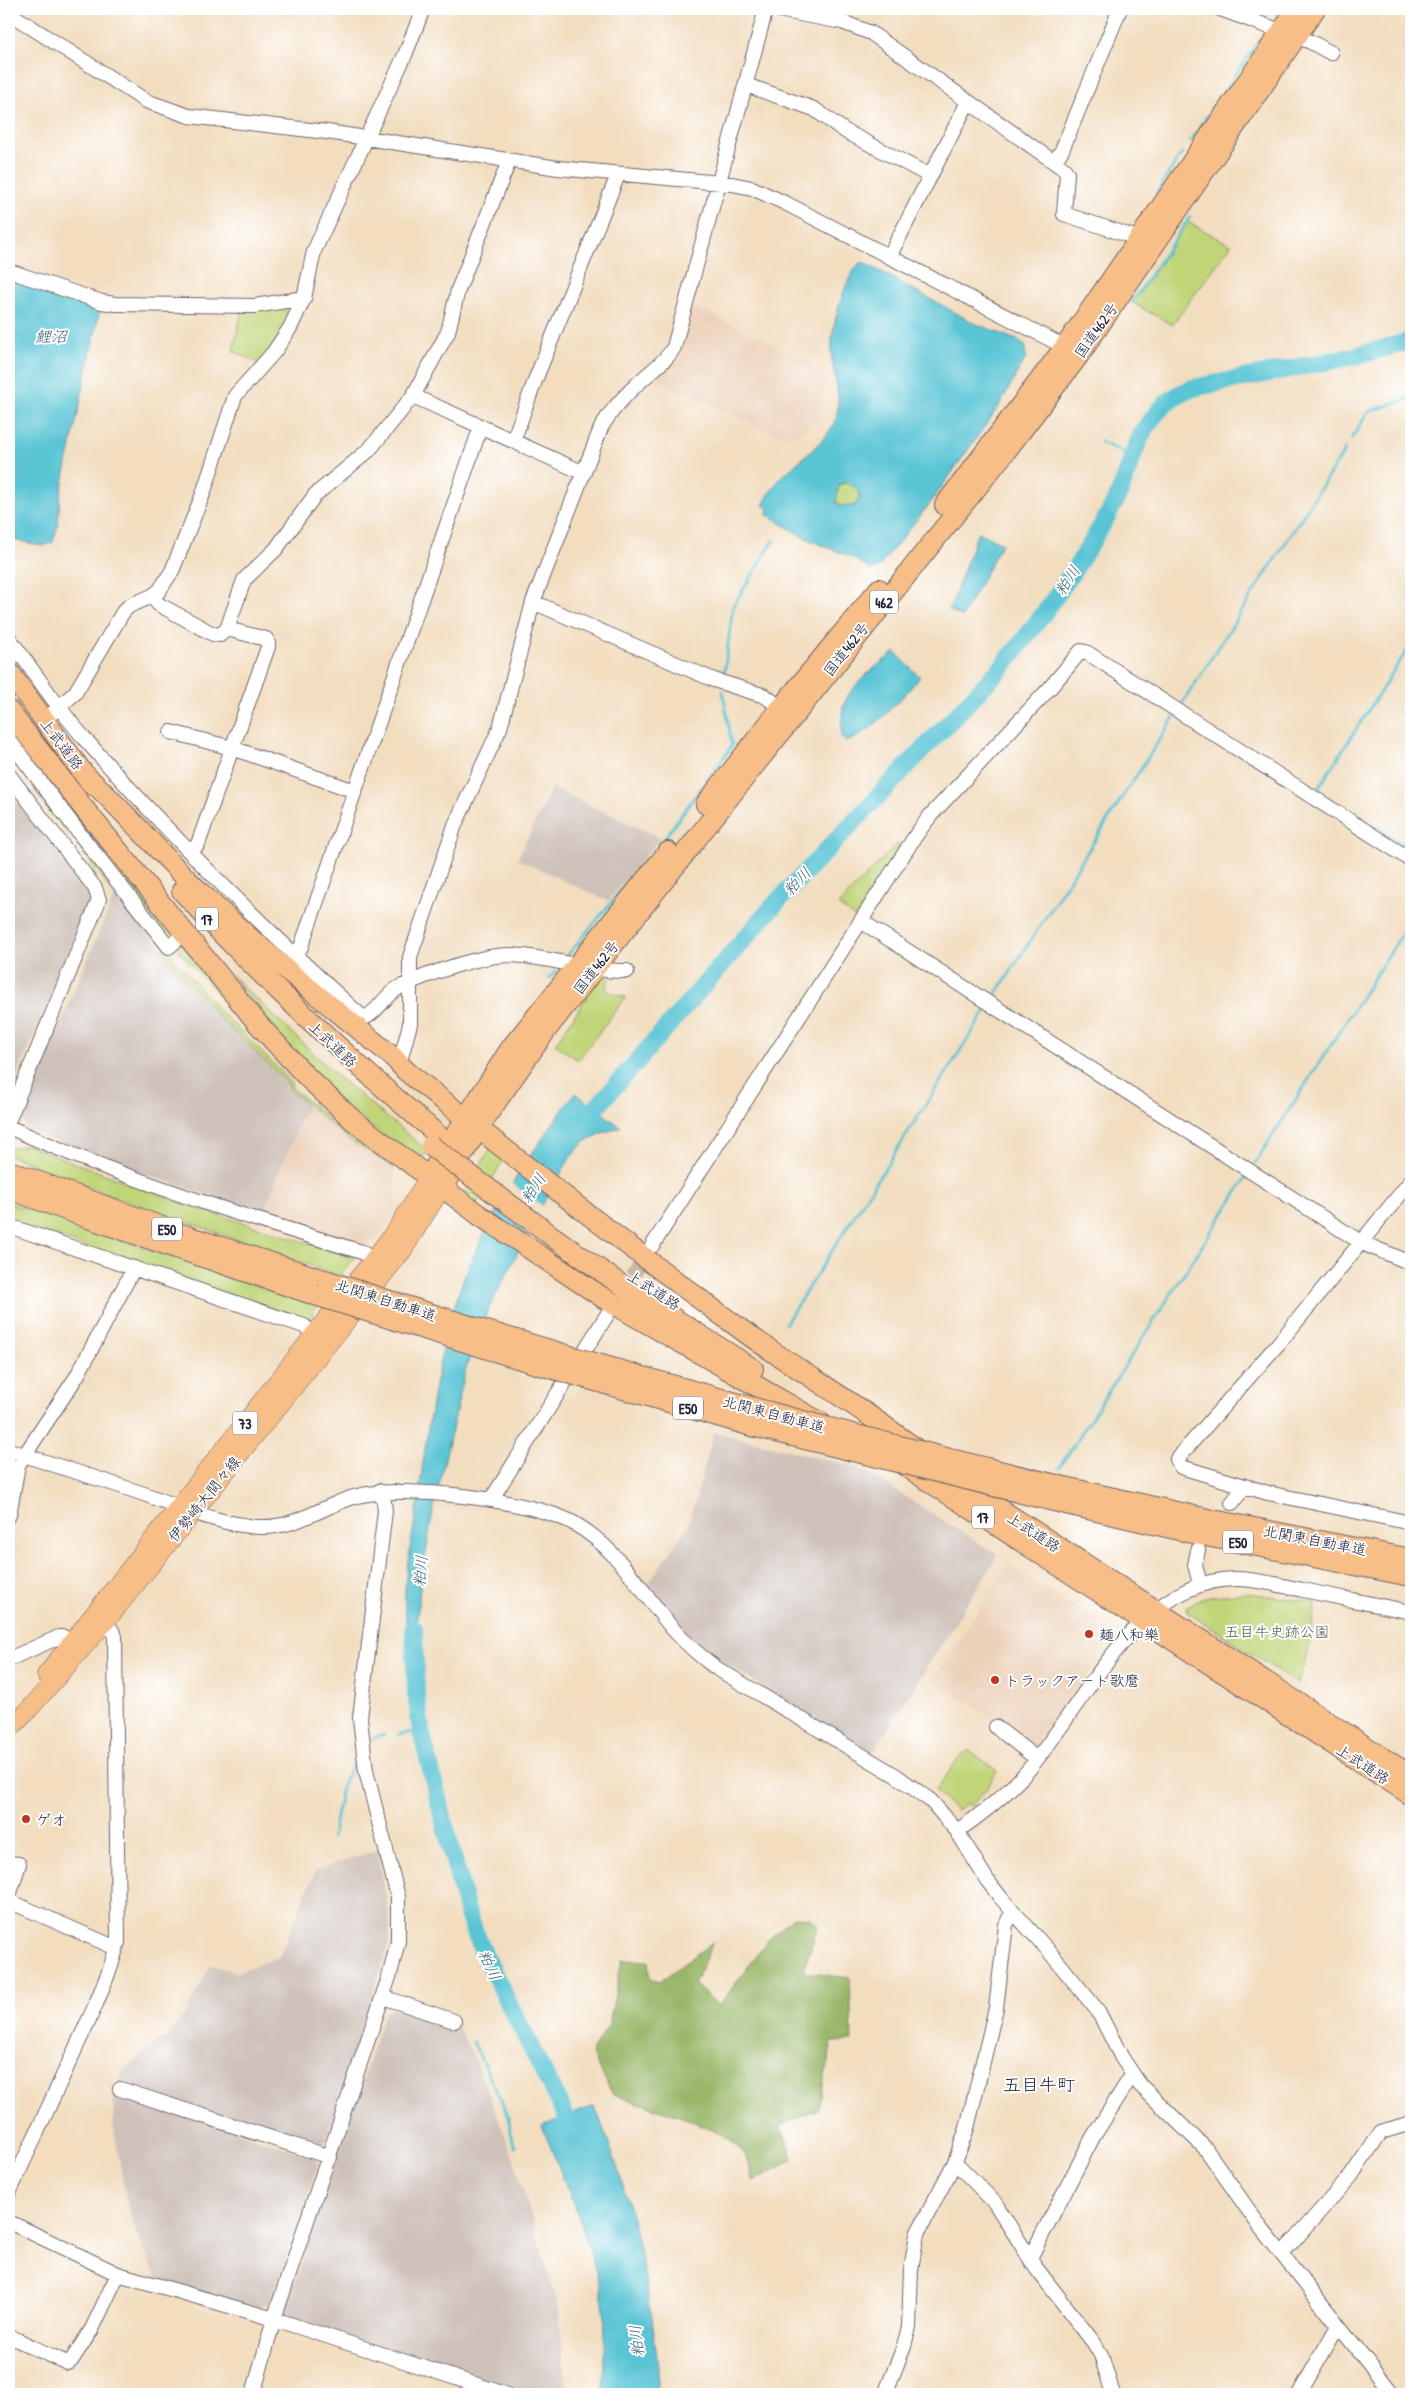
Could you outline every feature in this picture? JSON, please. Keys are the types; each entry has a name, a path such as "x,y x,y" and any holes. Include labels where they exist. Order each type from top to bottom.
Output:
{"highway":[{"name":"国道462号","path":"435,1183 471,1124 527,1057 586,967 787,712 1006,452 1072,351 1289,34 1297,9"},
{"name":"国道462号","path":"1072,351 1140,239 1289,34 1315,9"},
{"name":"上武道路","path":"9,672 84,774 164,872 226,940 434,1141"},
{"name":"上武道路","path":"9,695 60,765 115,835 192,922 256,989 322,1052 434,1141 688,1328 890,1456 1411,1776"},
{"path":"9,711 183,933 280,1049 354,1121 480,1215 605,1299 845,1437 890,1456"},
{"path":"60,765 82,806 115,835"},
{"path":"84,774 113,800 183,875 242,931 471,1124 577,1207 765,1347 897,1434 960,1483"},
{"name":"北関東自動車道","path":"9,1171 187,1236 321,1288 524,1361 748,1425 1068,1496 1208,1519 1411,1559"},
{"name":"北関東自動車道","path":"9,1189 91,1220 321,1288"},
{"path":"9,1194 91,1220"},
{"name":"上武道路","path":"559,1234 960,1483 1411,1795"},
{"name":"北関東自動車道","path":"1068,1496 1201,1534 1411,1576"}],"main road":[{"name":"伊勢崎大間々線","path":"9,1729 26,1714 106,1621 186,1509 316,1335 397,1229 435,1183"},
{"name":"伊勢崎大間々線","path":"9,1729 70,1642 186,1509 403,1250 435,1183"}],"street":[{"path":"55,712 75,693 123,612 136,602 159,591 172,571 186,540 235,396 281,343 304,298 314,251 424,9"},
{"path":"399,1065 410,1024 410,957 455,824 500,728 533,602 608,414 674,347 766,9"},
{"path":"773,9 842,22 871,33 893,46 968,102 1055,161 1067,173 1064,214 1140,239"},
{"path":"1055,161 1062,150 1120,9"},
{"path":"1220,9 1289,34 1331,53"},
{"path":"9,13 133,93 172,112 209,120 279,126 509,161 618,175 740,185 768,194 1072,351"},
{"path":"746,85 814,109 846,131 930,176"},
{"path":"890,257 968,102"},
{"path":"152,596 158,604 213,634 220,636 227,629 244,580 276,550 315,495 369,450 413,396 448,332 458,290 509,161"},
{"path":"513,441 536,378 618,175"},
{"path":"9,271 102,302 115,304 255,306 304,298"},
{"path":"413,396 584,473"},
{"path":"294,955 301,947 356,791 427,577 482,426"},
{"path":"533,602 714,680 766,696 787,712"},
{"path":"191,852 198,844 268,642 227,629"},
{"path":"9,638 55,712 191,852 225,895 364,1017 373,1013 395,989 484,958 502,956 526,957 586,967 627,971"},
{"path":"652,1246 930,816 1049,689 1081,651 1086,652 1411,860"},
{"path":"171,732 232,748 356,791"},
{"path":"13,740 79,833 169,947 177,940"},
{"path":"9,775 99,894 98,906 9,1119"},
{"path":"63,845 79,833"},
{"path":"861,921 1362,1243 1411,1262"},
{"path":"9,1127 98,1165 171,1191 362,1252 373,1260"},
{"path":"1411,1181 1278,1344 1177,1459 1182,1467 1268,1493 1411,1522"},
{"path":"9,1226 304,1326 316,1335"},
{"path":"9,1515 16,1474 24,1455 77,1376 134,1268"},
{"path":"486,1500 607,1315"},
{"path":"9,1450 239,1525 274,1527 291,1523 356,1496 379,1491 486,1500 540,1510 561,1517 584,1530 612,1554 673,1628 698,1654 739,1684 914,1787 931,1801 957,1831 987,1880 1012,1912 1048,1950 1093,2005 1132,2075 1148,2094 1205,2148 1282,2254 1393,2394"},
{"path":"1232,1503 1245,1486"},
{"path":"253,2394 274,2319 383,1998 398,1941 399,1905 395,1878 362,1752 360,1718 382,1555 385,1511 384,1502 379,1491"},
{"path":"1198,1550 1195,1565 1200,1584"},
{"path":"957,1831 996,1801 1037,1759 1132,1631 1176,1594 1200,1584 1225,1579 1251,1580 1411,1612"},
{"path":"9,2193 13,2173 96,2004 116,1948 118,1937 115,1636 106,1621"},
{"path":"9,1659 59,1637 64,1637 70,1642"},
{"path":"996,1727 1037,1759"},
{"path":"9,1863 19,1864 9,1896"},
{"path":"9,1901 116,1948"},
{"path":"886,2394 909,2327 911,2263 917,2234 955,2162 967,2128 990,2035 1001,1970 1006,1925 1012,1912"},
{"path":"383,1998 454,2021"},
{"path":"1030,2258 1093,2137 1132,2075"},
{"path":"120,2089 330,2157"},
{"path":"1282,2254 1351,2176 1381,2132 1411,2124"},
{"path":"955,2162 995,2203 1030,2258 1094,2343 1101,2356 1113,2394"},
{"path":"9,2222 118,2274 274,2319 505,2394"},
{"path":"9,2336 66,2363 70,2361 87,2339 118,2274"},
{"path":"1298,2394 1332,2332 1338,2326"}],"shaded area":[{"path":"692,305 798,356 822,371 825,395 819,420 798,434 785,438 651,378"},
{"path":"552,788 661,838 608,901 517,859"},
{"path":"9,792 88,891 90,905 9,1093"},
{"path":"115,894 222,1020 287,1082 291,1091 307,1105 262,1214 84,1153 27,1129 22,1115"},
{"path":"307,1105 350,1140 395,1168 394,1183 397,1206 371,1245 363,1246 262,1214"},
{"path":"714,1432 860,1468 998,1555 873,1753 714,1657 684,1631 648,1584 688,1526"},
{"path":"1007,1565 1114,1631 1115,1634 1096,1657 1099,1660 1065,1704 1035,1749 934,1679"},
{"path":"377,1850 389,1914 390,1932 387,1952 323,2146 318,2148 118,2084 123,2071 146,2050 166,2037 185,2014 211,1965 237,1972 279,1957 316,1870"},
{"path":"391,2008 458,2027 475,2060 513,2156 559,2307 566,2394 524,2394 291,2318 286,2308 385,2012"},
{"path":"114,2091 315,2158 318,2164 272,2300 256,2309 158,2280 136,2233 126,2199 113,2123"}],"green space":[{"path":"1188,222 1231,245 1172,325 1133,303"},
{"path":"296,305 277,339 258,363 233,351 242,309"},
{"path":"847,483 856,486 859,495 856,504 847,507 838,504 835,495 838,486"},
{"path":"22,744 245,1023 179,951 179,946 171,937 166,935 21,747"},
{"path":"16,756 68,830 67,833 35,791 36,788 14,759"},
{"path":"897,844 901,847 855,918 838,905"},
{"path":"77,845 84,845 116,888 109,887"},
{"path":"161,950 167,950 219,1010 291,1081 292,1088 350,1136 395,1168 350,1140 291,1091 287,1082 222,1020"},
{"path":"231,975 338,1077 429,1152 428,1154 420,1156 416,1163 315,1080"},
{"path":"605,975 609,976 606,991 626,997 578,1060 555,1044 595,985"},
{"path":"27,1145 190,1206 355,1258 339,1276 71,1181 9,1155 9,1146 13,1148"},
{"path":"492,1146 506,1156 475,1207 461,1197"},
{"path":"9,1203 317,1305 309,1321 305,1320 9,1221"},
{"name":"五目牛史跡公園","path":"1246,1593 1315,1602 1311,1639 1298,1684 1187,1612 1188,1606 1198,1600 1214,1596"},
{"path":"969,1750 997,1771 987,1788 971,1806 967,1803 957,1811 935,1791 960,1757"},
{"path":"793,1917 811,1918 818,1925 803,1972 850,1978 852,2041 832,2042 818,2109 780,2126 793,2160 753,2181 745,2156 730,2140 700,2124 613,2095 591,2052 609,2025 622,1960 648,1961 650,1979 659,1982 713,1942 694,1984 719,2006 767,1941"}],"water":[{"path":"860,263 865,263 976,324 1022,342 1025,346 1026,358 999,406 931,502 879,567 872,571 853,558 805,538 766,514 769,508 763,505 780,479 825,437 835,421 838,398 831,350 832,337 838,309 854,271","holes":["844,482 855,487 861,496 855,506 839,506 836,502 839,485"]},
{"name":"鯉沼","path":"9,277 100,309 60,497 58,525 53,542 43,546 9,539"},
{"path":"978,532 1002,543 962,617 949,610"},
{"path":"895,652 920,677 876,723 846,742 841,737 843,706 854,688 867,674"},
{"path":"575,1093 621,1127 602,1133 584,1142 570,1158 545,1200 489,1308 466,1368 433,1511 420,1588 414,1652 405,1616 406,1580 428,1427 443,1347 450,1321 468,1268 494,1215 524,1165"},
{"path":"594,2106 624,2190 639,2246 657,2356 658,2381 656,2394 603,2394 605,2318 601,2289 581,2222 542,2126"}],"pier":[{"path":"510,1182 544,1207 532,1230 498,1205"}],"waterway":[{"path":"1276,14 1280,9"},
{"path":"1190,141 1261,38"},
{"path":"1156,193 1182,153"},
{"path":"1132,302 1190,217"},
{"name":"粕川","path":"581,1125 775,904 1002,667 1076,568 1102,526 1119,495 1137,445 1161,408 1172,399 1193,388 1355,356 1411,341"},
{"path":"1352,438 1368,412 1411,398"},
{"path":"1100,442 1134,457"},
{"path":"1182,704 1345,450"},
{"path":"724,675 733,606 774,540"},
{"path":"1411,644 1319,787 1320,793 1411,850"},
{"path":"660,844 732,746 723,692"},
{"path":"993,999 1174,717"},
{"path":"567,956 644,863"},
{"path":"1255,1163 1411,920"},
{"path":"549,978 556,971"},
{"path":"785,1324 987,1009"},
{"path":"1059,1468 1246,1178"},
{"name":"粕川","path":"414,1628 416,1694 421,1731 468,1915 485,1956 566,2117 574,2139"},
{"path":"399,1734 421,1731"},
{"path":"372,1740 384,1735"},
{"path":"332,1838 343,1782 354,1764"},
{"path":"473,2042 509,2117 510,2132 515,2147"}],"tunnel":[{"path":"621,1294 649,1251"}],"place":[{"name":"麺八和樂","path":"1089,1634"},
{"name":"トラックアート歌麿","path":"995,1680"},
{"name":"ゲオ","path":"26,1819"}],"district":[{"name":"五目牛町","path":"1039,2084"}]}
